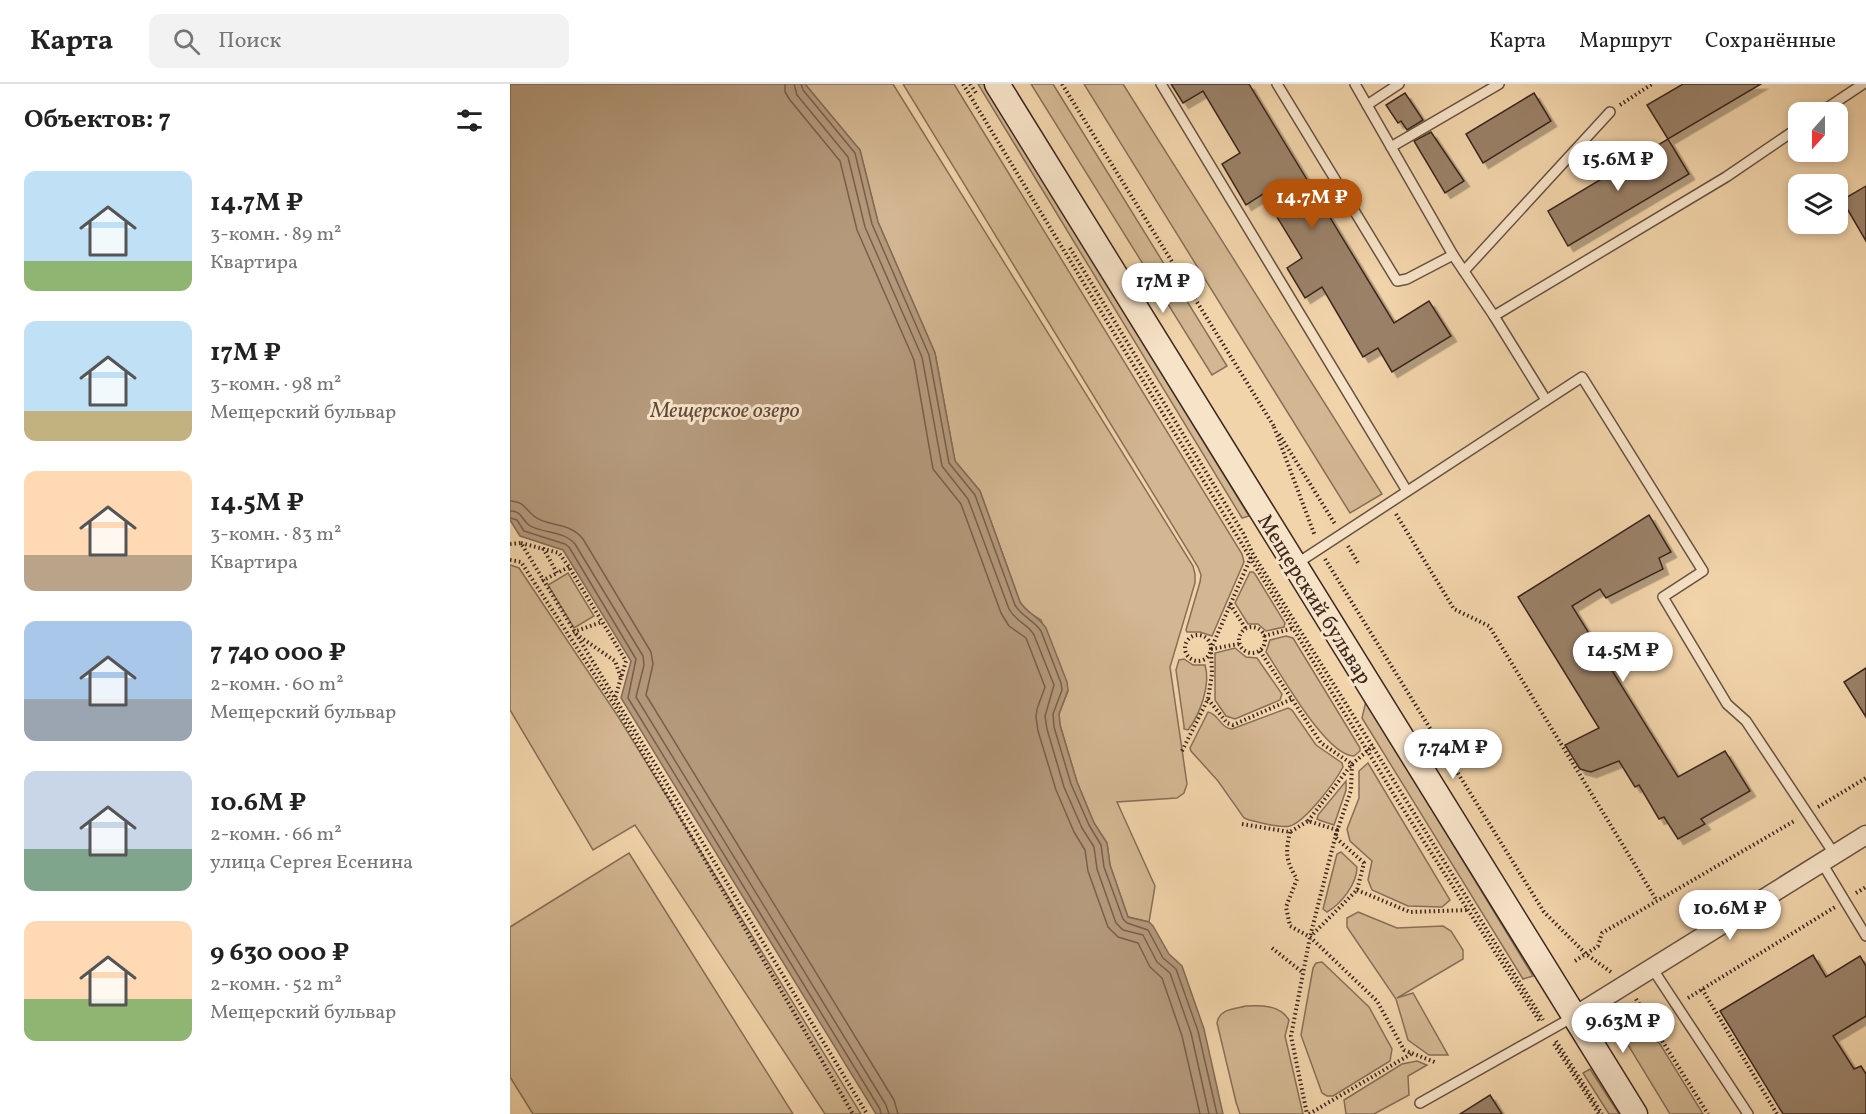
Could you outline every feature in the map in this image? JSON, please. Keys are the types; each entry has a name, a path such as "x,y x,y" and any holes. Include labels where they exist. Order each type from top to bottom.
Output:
{"main road":[{"name":"Мещерский бульвар","path":"987,89 1294,565 1635,1114"}],"street":[{"path":"1575,1016 1866,836"}],"lane":[{"path":"1161,84 1407,491"},
{"path":"1276,84 1397,281 1407,279 1453,255"},
{"path":"1355,84 1453,255 1546,400"},
{"path":"1367,105 1399,84"},
{"path":"1391,147 1499,84"},
{"path":"1836,102 1863,84"},
{"path":"1464,271 1610,111"},
{"path":"1494,316 1726,177 1788,135"},
{"path":"1294,565 1582,377 1703,572 1663,597 1727,704 1746,721 1808,813 1845,901 1866,936"},
{"path":"1652,968 1748,1114"},
{"path":"1420,1104 1575,1016"}],"path":[{"path":"963,84 1296,628 1368,751 1600,1114"},
{"path":"970,84 987,89"},
{"path":"1062,84 1358,563"},
{"path":"1610,111 1652,84"},
{"path":"1070,247 1244,533 1252,556 1230,604 1211,649 1208,656 1197,662 1190,659 1184,648 1191,637 1200,636 1208,640 1211,649 1212,674 1208,699 1182,751"},
{"path":"1274,427 1320,549 1544,912 1586,954 1627,984 1708,1114"},
{"path":"1390,503 1454,609 1489,626 1657,901"},
{"path":"510,544 521,543 559,553 569,567 626,661 615,698"},
{"path":"521,543 867,1114"},
{"path":"543,548 557,573"},
{"path":"510,560 521,562 617,709 853,1114"},
{"path":"542,580 569,567"},
{"path":"1230,604 1246,629"},
{"path":"573,632 602,622"},
{"path":"1250,627 1259,629 1264,636 1265,644 1260,651 1248,653 1239,644 1240,635 1250,627"},
{"path":"1264,636 1296,628"},
{"path":"1296,628 1373,746 1548,1032"},
{"path":"573,632 615,662 621,679"},
{"path":"1211,649 1239,644"},
{"path":"1260,651 1320,743 1352,764"},
{"path":"1208,699 1227,723 1233,725 1292,699"},
{"path":"1242,824 1290,832 1308,821 1352,764 1373,746"},
{"path":"1335,837 1351,790 1352,764"},
{"path":"1575,961 1598,946 1602,933 1866,778"},
{"path":"1308,821 1337,830 1302,972 1291,1036 1308,1114 1411,1054"},
{"path":"1290,832 1287,846 1288,863 1297,879 1286,907 1290,926 1310,937 1377,1001 1404,1050 1437,1063"},
{"path":"1310,937 1357,890 1364,863 1335,837"},
{"path":"1357,890 1410,912 1474,910"},
{"path":"1650,1020 1845,901"},
{"path":"1272,948 1302,972"},
{"path":"1702,989 1777,1114"}],"shaded area":[{"path":"805,84 893,84 1193,566 1195,583 1170,667 1187,784 1184,793 1177,798 1117,802 1155,886 1149,922 1128,917 1110,865 1107,843 1094,823 1077,782 1060,725 1059,714 1068,691 1041,620 1025,610 1020,602 980,491 955,461 935,353 878,222 860,150"},
{"path":"903,84 954,84 1242,554 1244,562 1212,636 1186,630 1200,582 1201,575 1198,567"},
{"path":"978,84 984,84 1249,516 1242,518"},
{"path":"1031,84 1053,84 1227,366 1212,375"},
{"path":"1084,84 1123,84 1382,494 1350,513"},
{"path":"510,565 519,568 619,718 861,1114 825,1114 635,825 593,850 510,710"},
{"path":"1250,572 1255,574 1285,623 1284,627 1266,631 1258,624 1248,624 1235,603"},
{"path":"568,573 594,616 574,628 548,585"},
{"path":"1286,636 1293,638 1360,748 1354,756 1343,752 1331,743 1318,729 1305,713 1266,652 1270,640"},
{"path":"1235,648 1246,657 1257,658 1282,694 1280,700 1235,719 1226,716 1215,700 1215,653"},
{"path":"1184,659 1193,665 1205,665 1207,681 1197,716 1188,730 1184,729 1176,670 1179,660"},
{"path":"1366,701 1533,976 1523,979 1362,718"},
{"path":"1288,708 1292,710 1316,745 1342,763 1343,767 1327,791 1304,817 1290,826 1280,827 1244,818 1218,781 1190,748 1208,712 1232,729"},
{"path":"1368,763 1450,900 1442,907 1408,906 1372,890 1368,880 1372,861 1350,841 1347,829 1359,798 1359,771"},
{"path":"1346,781 1346,790 1334,825 1317,819 1318,815"},
{"path":"1341,852 1357,867 1356,873 1347,893 1327,912 1323,909 1337,854"},
{"path":"629,853 793,1114 533,1114 510,1077 510,927"},
{"path":"1358,912 1397,928 1443,926 1451,931 1463,950 1463,959 1397,998 1413,993 1448,1055 1429,1055 1408,1040 1396,999 1347,927 1347,918"},
{"path":"1322,962 1369,1007 1392,1049 1390,1061 1333,1096 1322,1093 1301,1035 1313,968 1316,963"},
{"path":"1246,1006 1264,1006 1275,1009 1281,1011 1289,1020 1285,1036 1303,1114 1240,1114 1217,1023 1218,1018 1224,1012"},
{"path":"1641,1034 1660,1044 1703,1114 1670,1114 1625,1040"},
{"path":"1417,1061 1427,1065 1408,1076 1409,1095 1374,1114 1346,1114 1344,1100 1402,1064"},
{"path":"1590,1069 1619,1114 1609,1114 1583,1073"}],"water":[{"name":"Мещерское озеро","path":"510,84 805,84 860,150 878,222 935,353 955,461 980,491 1020,602 1046,628 1067,682 1068,690 1059,714 1060,725 1077,782 1094,823 1107,843 1110,865 1128,917 1149,922 1169,954 1182,966 1204,1029 1223,1114 876,1114 621,698 631,661 563,550 520,536 510,520"}],"building":[{"path":"1171,84 1249,84 1394,323 1429,301 1451,336 1392,372 1378,348 1363,357 1322,287 1305,298 1287,268 1302,258 1263,194 1246,205 1222,164 1240,153 1203,91 1183,103"},
{"path":"1683,84 1761,84 1668,139 1647,105"},
{"path":"1405,93 1423,120 1407,130 1401,121 1398,123 1386,105"},
{"path":"1534,93 1551,121 1483,163 1466,134"},
{"path":"1431,132 1464,181 1445,193 1414,141"},
{"path":"1668,139 1689,174 1568,246 1548,211"},
{"path":"1866,186 1866,241 1848,210 1848,196"},
{"path":"1649,515 1671,552 1659,558 1663,569 1606,598 1600,589 1572,606 1678,777 1725,751 1750,791 1701,819 1705,824 1678,839 1664,817 1659,819 1639,785 1635,787 1619,761 1591,772 1580,769 1565,745 1599,728 1518,597"},
{"path":"1866,668 1866,717 1844,682"},
{"path":"1813,955 1826,977 1860,956 1866,966 1866,1016 1833,1036 1854,1069 1861,1066 1866,1074 1866,1114 1783,1114 1720,1011"},
{"path":"1490,1095 1502,1114 1460,1114"}]}
